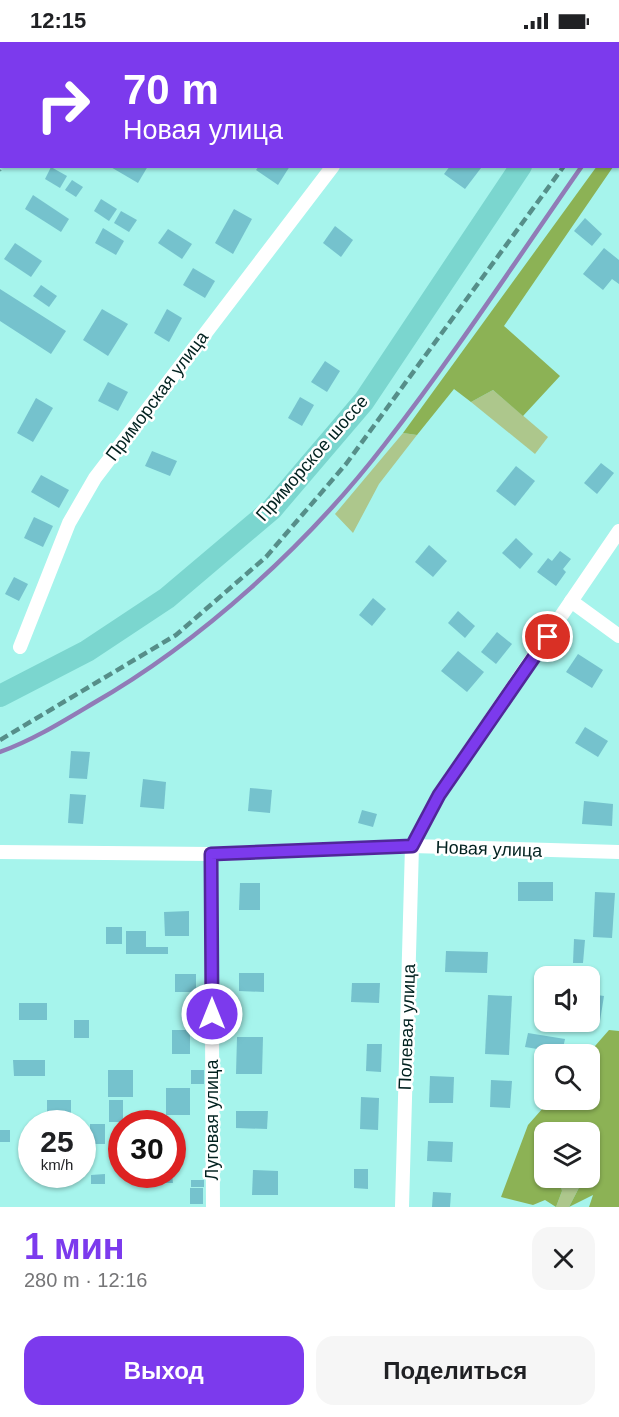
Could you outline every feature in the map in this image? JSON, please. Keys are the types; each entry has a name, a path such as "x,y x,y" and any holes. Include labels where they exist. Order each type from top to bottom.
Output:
{"main road":[{"name":"Приморское шоссе","path":"0,696 87,651 166,598 272,509 364,402 520,168"}],"street":[{"name":"Приморская улица","path":"20,647 69,523 95,477 331,168"},
{"path":"412,846 439,795 619,531"},
{"path":"572,601 619,636"},
{"name":"Новая улица","path":"0,852 211,854 412,846 619,852"},
{"name":"Полевая улица","path":"402,1207 412,846"},
{"name":"Луговая улица","path":"211,854 213,1207"}],"green space":[{"path":"596,168 612,168 504,326 560,376 523,416 493,390 471,402 454,389 417,435 403,433"},
{"path":"493,390 548,437 535,454 471,402"},
{"path":"403,433 417,435 379,484 353,533 335,514"},
{"path":"609,1030 619,1031 619,1207 589,1207 593,1195 569,1207 579,1188 600,1188 600,1122 534,1122 534,1188 561,1188 556,1207 545,1200 533,1205 501,1197 528,1125 541,1110 600,1110 600,1044 597,1044"},
{"path":"561,1188 579,1188 569,1207 556,1207"}],"building":[{"path":"50,168 67,176 60,188 45,179"},
{"path":"112,168 147,168 138,183"},
{"path":"258,168 289,168 278,185 256,170"},
{"path":"448,168 481,168 465,189 444,174"},
{"path":"72,180 83,187 76,197 65,190"},
{"path":"33,195 69,219 61,232 25,209"},
{"path":"101,199 117,209 109,221 94,211"},
{"path":"234,209 252,219 233,254 215,243"},
{"path":"121,211 137,220 129,232 114,223"},
{"path":"585,218 602,234 592,246 574,231"},
{"path":"335,226 353,240 341,257 323,243"},
{"path":"103,228 124,241 116,255 95,243"},
{"path":"168,229 192,244 182,259 158,243"},
{"path":"15,243 42,261 31,277 4,259"},
{"path":"604,248 619,260 619,284 612,279 603,290 583,274"},
{"path":"193,268 215,281 205,298 183,285"},
{"path":"41,285 57,296 49,307 33,296"},
{"path":"0,289 66,331 51,354 0,321"},
{"path":"102,309 128,324 108,356 83,340"},
{"path":"167,309 182,318 169,342 154,333"},
{"path":"325,361 340,371 327,392 311,382"},
{"path":"108,382 128,392 118,411 98,401"},
{"path":"300,397 314,405 302,426 288,418"},
{"path":"36,398 53,408 33,442 17,433"},
{"path":"152,451 177,461 170,476 145,466"},
{"path":"601,463 614,473 597,494 584,483"},
{"path":"516,466 535,481 515,506 496,491"},
{"path":"41,475 69,490 59,508 31,492"},
{"path":"34,517 53,526 43,547 24,538"},
{"path":"516,538 533,554 520,569 502,553"},
{"path":"429,545 447,561 433,577 415,562"},
{"path":"560,551 571,559 563,569 566,572 556,586 537,572 548,558 552,561"},
{"path":"14,577 28,584 19,601 5,594"},
{"path":"373,598 386,609 372,626 359,615"},
{"path":"458,611 475,626 465,638 448,623"},
{"path":"497,632 512,644 496,664 481,652"},
{"path":"458,651 484,672 467,692 441,671"},
{"path":"578,654 603,670 592,688 566,672"},
{"path":"585,727 608,741 598,757 575,743"},
{"path":"71,751 90,752 87,779 69,778"},
{"path":"143,779 166,782 164,809 140,807"},
{"path":"250,788 272,790 270,813 248,811"},
{"path":"70,794 86,795 83,824 68,823"},
{"path":"584,801 613,804 612,826 582,824"},
{"path":"362,810 377,814 373,827 358,823"},
{"path":"518,882 553,882 553,901 518,901"},
{"path":"240,883 260,883 260,910 239,910"},
{"path":"595,892 615,893 612,938 593,937"},
{"path":"189,911 189,936 165,936 164,912"},
{"path":"106,927 122,927 122,944 106,944"},
{"path":"126,931 146,931 146,947 168,947 168,954 126,954"},
{"path":"574,939 585,940 583,963 573,963"},
{"path":"446,951 488,952 487,973 445,972"},
{"path":"239,973 264,973 264,992 239,991"},
{"path":"175,974 196,974 196,992 175,992"},
{"path":"352,983 380,983 379,1003 351,1002"},
{"path":"488,995 512,996 509,1055 485,1054"},
{"path":"600,995 604,996 600,1021"},
{"path":"19,1003 47,1003 47,1020 19,1020"},
{"path":"74,1020 89,1020 89,1038 74,1038"},
{"path":"172,1030 190,1030 190,1054 172,1054"},
{"path":"528,1033 565,1039 564,1044 534,1044 534,1048 525,1047"},
{"path":"237,1037 263,1037 262,1074 236,1074"},
{"path":"367,1044 382,1044 381,1072 366,1071"},
{"path":"13,1060 45,1060 45,1076 14,1076"},
{"path":"108,1070 133,1070 133,1097 108,1097"},
{"path":"191,1070 204,1070 204,1084 191,1084"},
{"path":"430,1076 454,1077 453,1103 429,1103"},
{"path":"491,1080 512,1081 510,1108 490,1107"},
{"path":"166,1088 190,1088 190,1115 186,1115 186,1110 166,1110"},
{"path":"361,1097 379,1098 378,1130 360,1129"},
{"path":"47,1100 71,1100 71,1110 47,1110"},
{"path":"109,1100 123,1100 123,1110 109,1110"},
{"path":"236,1111 268,1111 267,1129 236,1128"},
{"path":"96,1124 105,1124 105,1144 96,1144"},
{"path":"0,1130 10,1130 10,1142 0,1142"},
{"path":"428,1141 453,1142 452,1162 427,1161"},
{"path":"354,1169 368,1169 368,1189 354,1188"},
{"path":"253,1170 278,1171 278,1195 252,1195"},
{"path":"105,1174 105,1184 96,1184 96,1175"},
{"path":"191,1180 204,1180 204,1187 191,1187"},
{"path":"190,1188 203,1188 203,1204 190,1204"},
{"path":"433,1192 451,1193 450,1207 432,1207"}],"waterway":[{"path":"0,752 47,730 133,679 213,620 287,554 355,481 411,410 581,168"}],"railway":[{"path":"0,740 176,635 266,557 346,464 563,168"}],"route":[{"path":"212,1014 211,854 412,846 439,795 548,637"}]}
